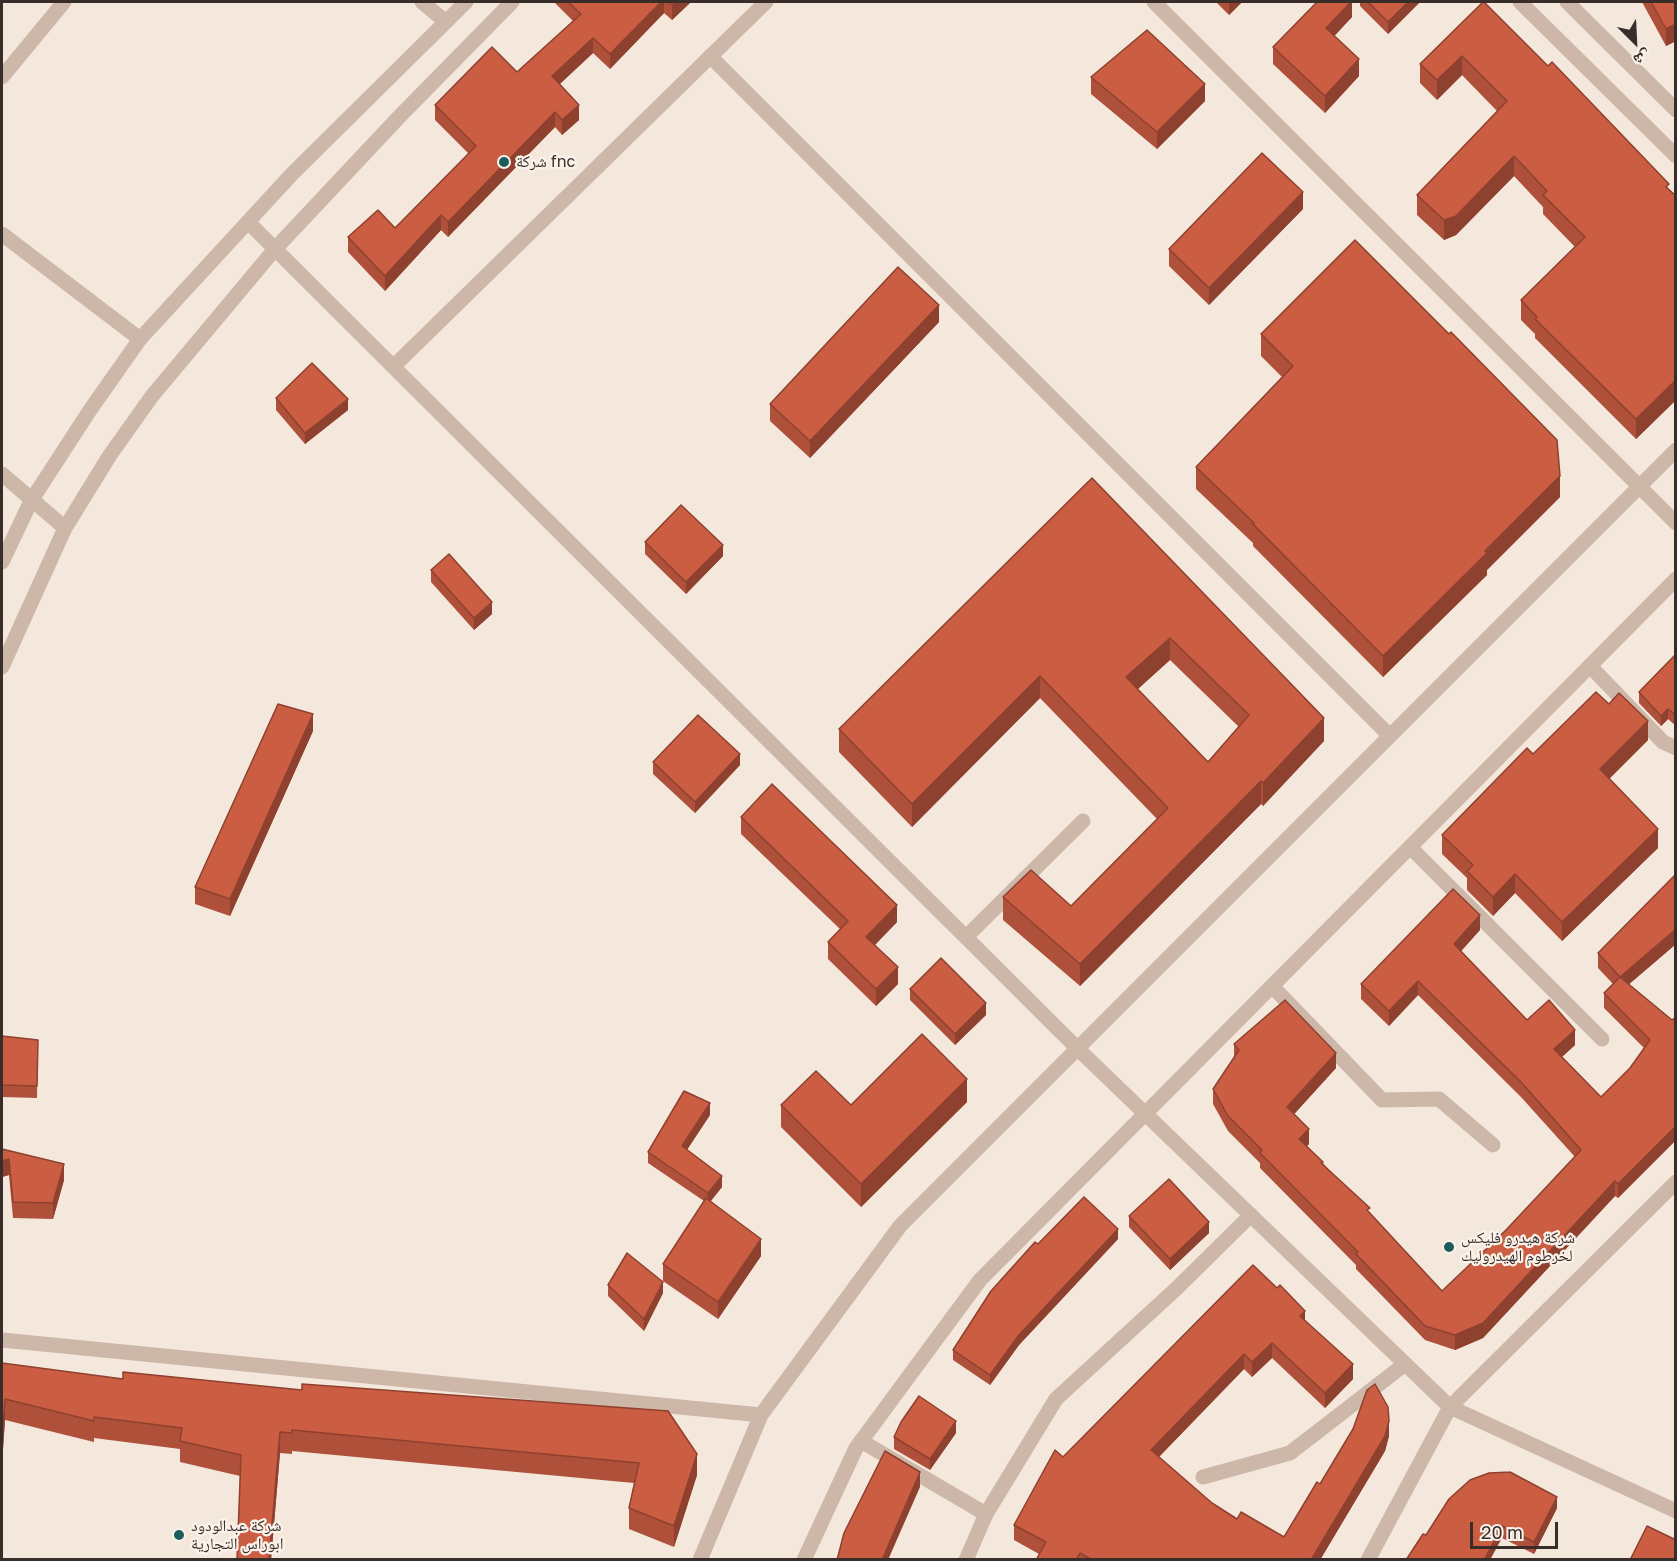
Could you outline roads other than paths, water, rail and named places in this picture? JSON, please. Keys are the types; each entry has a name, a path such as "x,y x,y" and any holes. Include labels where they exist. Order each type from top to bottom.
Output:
{"street":[{"path":"2,77 64,2"},
{"path":"422,2 446,22"},
{"path":"2,562 31,501 90,410 140,339 292,174 466,2"},
{"path":"3,662 64,528 110,455 152,396 275,249 398,118 512,2"},
{"path":"394,366 766,2"},
{"path":"1154,2 1676,524"},
{"path":"1520,2 1676,156"},
{"path":"1567,2 1676,110"},
{"path":"710,56 1390,736"},
{"path":"248,222 1078,1049 1450,1407 1676,1511"},
{"path":"2,234 140,339"},
{"path":"700,1560 761,1415 900,1226 1676,450"},
{"path":"2,474 64,528"},
{"path":"804,1560 856,1448 980,1280 1676,579"},
{"path":"1590,666 1663,742 1676,748"},
{"path":"966,938 1083,821"},
{"path":"1410,847 1602,1039"},
{"path":"1272,986 1382,1100 1439,1099 1493,1145"},
{"path":"1368,1560 1450,1407 1676,1182"},
{"path":"966,1560 986,1514 1056,1399 1178,1287 1251,1215"},
{"path":"2,1340 761,1415"},
{"path":"1203,1477 1290,1453 1405,1364"},
{"path":"861,1441 986,1514"}],"place":[{"name":"شركة fnc","path":"504,162"},
{"name":"شركة هيدرو فليكس لخرطوم الهيدروليك","path":"1449,1247"},
{"name":"شركة عبدالودود ابوراس التجارية","path":"179,1535"}]}
